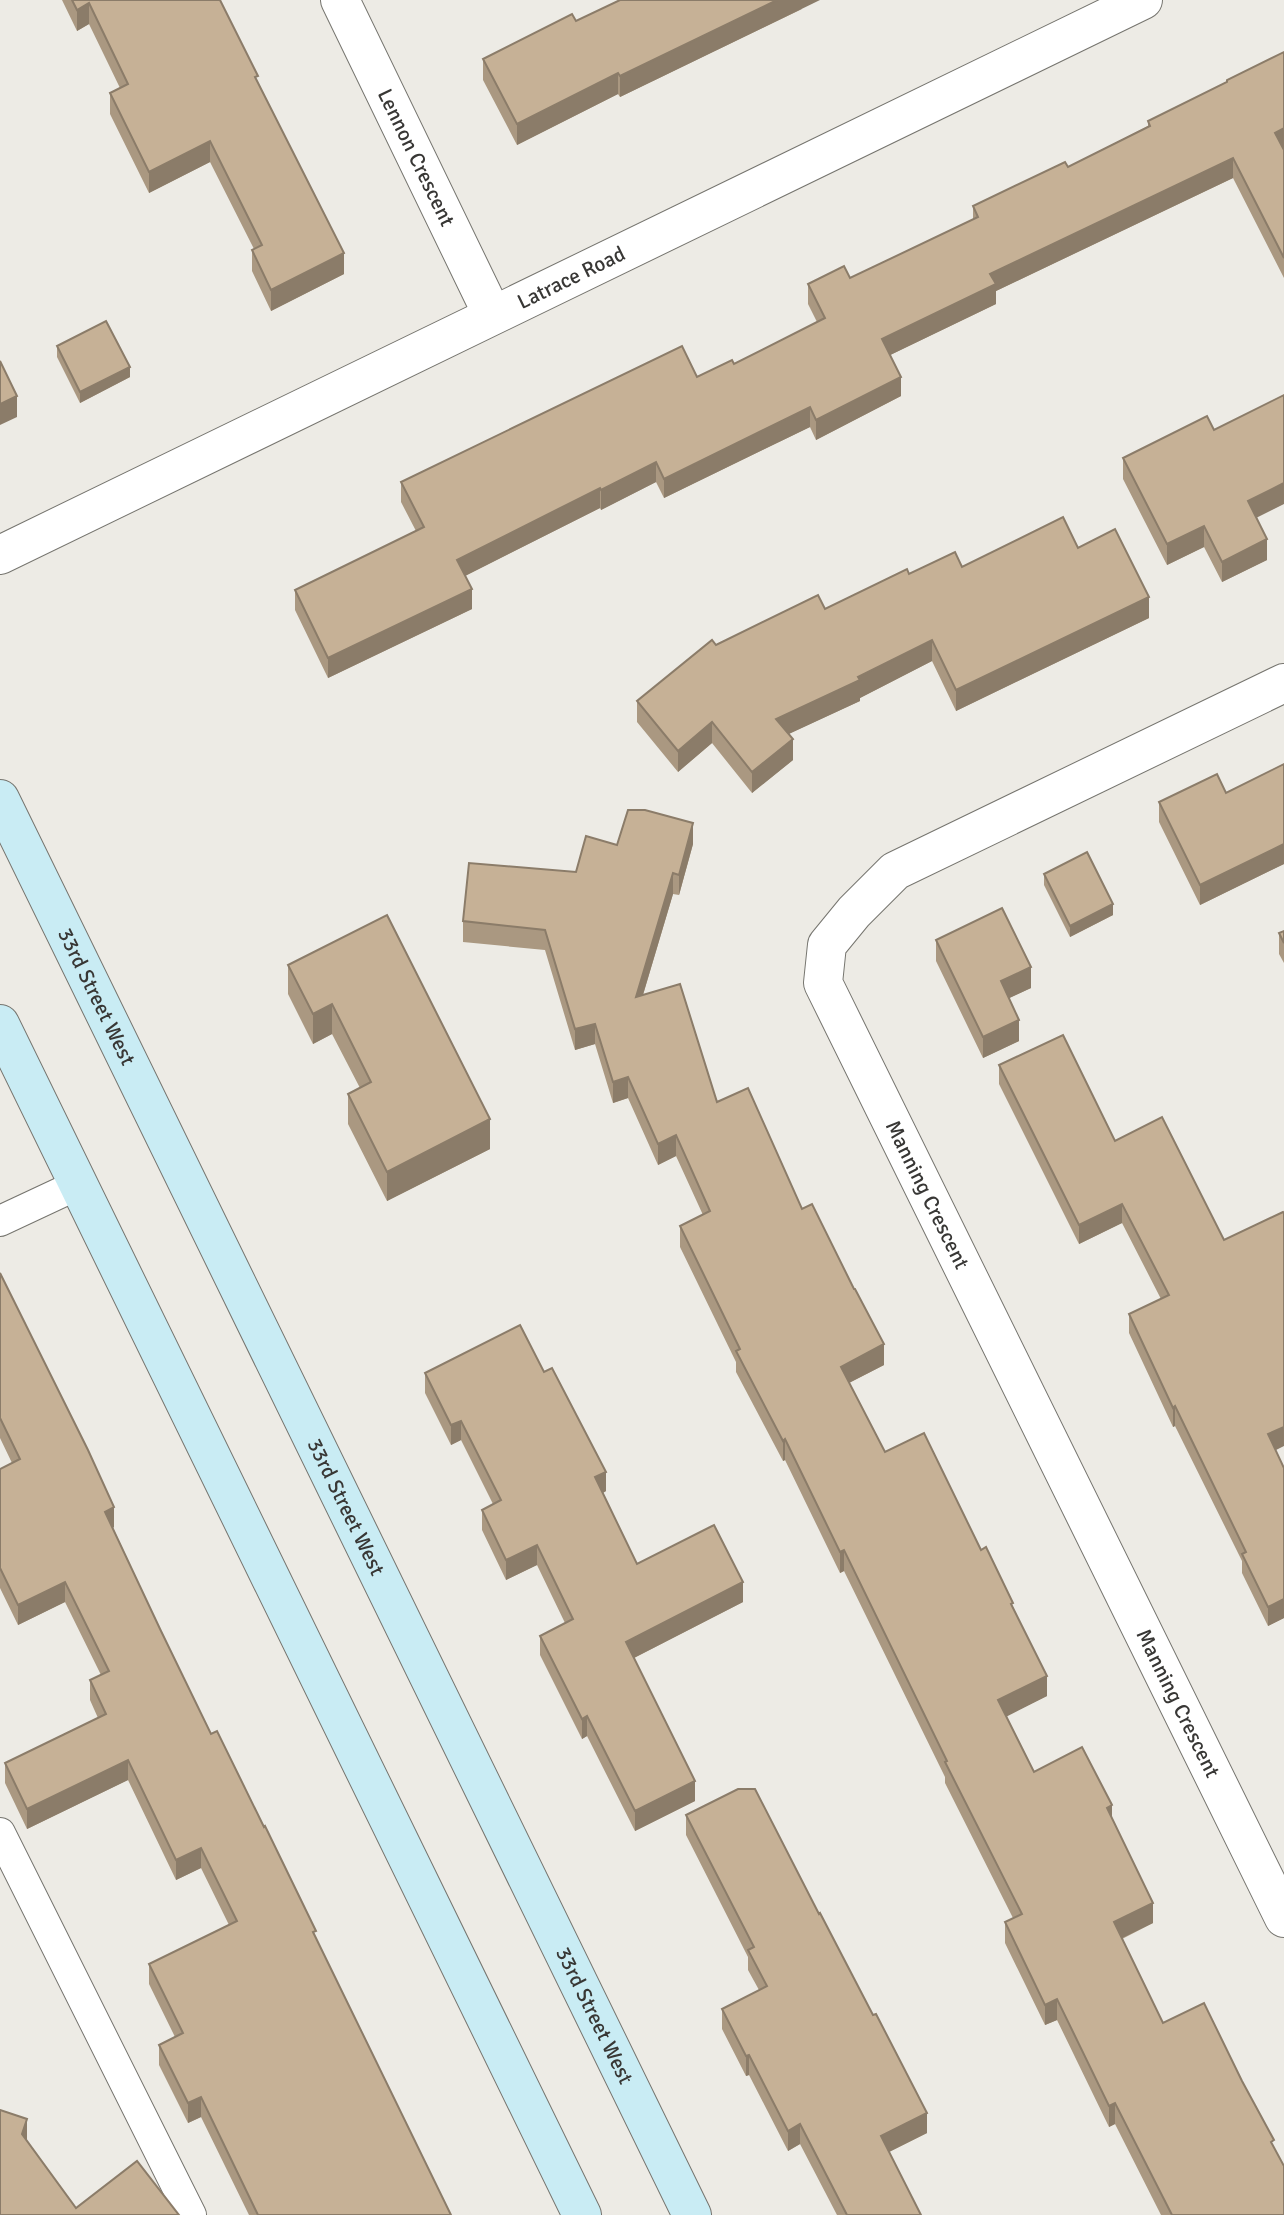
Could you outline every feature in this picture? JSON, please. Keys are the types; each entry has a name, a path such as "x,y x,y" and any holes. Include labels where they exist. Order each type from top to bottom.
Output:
{"main road":[{"name":"33rd Street West","path":"0,799 692,2215"},
{"path":"0,1024 582,2215"}],"street":[{"name":"Lennon Crescent","path":"340,0 492,314"},
{"name":"Latrace Road","path":"0,555 1143,0"},
{"name":"Manning Crescent","path":"1284,683 895,871 854,912 827,945 823,983 1284,1918"}],"lane":[{"path":"0,1221 79,1184"},
{"path":"0,1833 8,1871 191,2215"}],"building":[{"path":"72,0 220,0 258,76 255,77 344,253 271,290 252,250 262,245 210,141 149,172 110,93 128,84 89,3 77,10"},
{"path":"620,0 777,0 620,76 618,73 517,124 483,59 572,14 576,21"},
{"path":"1284,52 1284,128 1275,133 1284,150 1284,258 1233,158 990,274 996,284 882,339 901,377 816,420 810,407 664,479 656,462 601,490 600,488 457,560 472,589 328,658 295,590 424,527 401,482 682,346 697,377 732,360 734,364 825,318 808,284 844,266 850,278 978,217 973,206 1065,162 1068,167 1150,126 1148,121"},
{"path":"106,321 130,367 80,392 57,346"},
{"path":"0,361 17,396 0,404"},
{"path":"1284,395 1284,483 1248,501 1267,539 1222,562 1204,526 1167,544 1123,458 1207,416 1214,430"},
{"path":"1063,517 1078,548 1115,529 1149,597 956,690 932,640 858,677 860,680 776,719 793,739 752,772 712,722 678,751 637,701 712,640 716,645 818,595 825,609 907,569 909,574 955,552 962,567"},
{"path":"1284,764 1284,844 1200,885 1159,802 1217,774 1226,793"},
{"path":"628,810 645,810 693,823 679,875 673,873 636,997 680,984 717,1102 748,1088 802,1209 812,1204 884,1344 841,1367 885,1452 924,1433 981,1550 986,1547 1047,1676 998,1700 1034,1772 1082,1747 1112,1805 1107,1808 1153,1903 1114,1922 1163,2023 1204,2003 1274,2140 1271,2142 1284,2166 1284,2215 1172,2215 1115,2103 1109,2106 1057,1999 1045,2005 1005,1922 1022,1914 945,1762 947,1761 844,1550 840,1552 785,1439 783,1441 736,1351 740,1349 680,1226 710,1211 676,1135 658,1144 628,1077 613,1082 595,1024 575,1029 545,930 463,921 469,863 576,872 586,836 617,845"},
{"path":"1087,852 1113,904 1070,926 1044,874"},
{"path":"1002,908 1031,967 1001,981 1019,1020 983,1037 936,940"},
{"path":"387,915 490,1119 387,1172 348,1094 371,1082 332,1004 313,1014 288,965"},
{"path":"1063,1035 1115,1141 1162,1117 1224,1240 1284,1213 1284,1427 1268,1434 1284,1468 1284,1599 1268,1607 1242,1554 1246,1552 1129,1314 1169,1295 1122,1204 1079,1225 999,1065"},
{"path":"0,1273 114,1507 105,1512 161,1631 211,1734 217,1731 265,1826 316,1931 313,1932 451,2215 258,2215 201,2097 188,2103 159,2045 183,2033 149,1964 237,1921 201,1848 176,1860 128,1760 27,1809 5,1763 106,1714 90,1680 109,1671 65,1582 18,1605 0,1568 0,1469 20,1459 0,1418"},
{"path":"520,1325 544,1372 552,1368 606,1472 595,1477 637,1564 714,1525 743,1582 626,1642 695,1781 635,1811 587,1716 582,1719 540,1636 573,1619 537,1545 506,1560 482,1510 501,1500 461,1421 451,1425 425,1373"},
{"path":"738,1789 755,1789 927,2113 881,2136 921,2215 847,2215 800,2124 788,2131 722,2009 767,1986 748,1950 754,1947 686,1815"},
{"path":"0,2110 27,2119 22,2134 76,2208 137,2161 179,2215 0,2215"}]}
